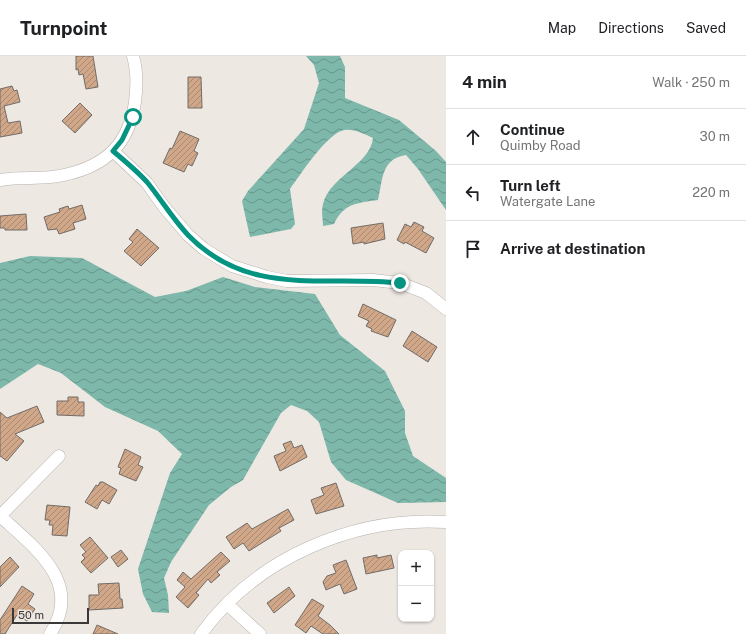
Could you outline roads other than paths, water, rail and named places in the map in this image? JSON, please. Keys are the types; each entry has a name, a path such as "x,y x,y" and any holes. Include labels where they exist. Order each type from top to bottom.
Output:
{"street":[{"path":"0,180 64,175 96,164 113,151 122,140 133,117 136,80 133,56"},
{"path":"113,151 147,183 164,207 188,235 204,249 232,266 267,277 287,280 373,280 400,283 426,293 446,309"},
{"path":"50,634 59,617 61,609 61,593 58,580 52,567 39,551 0,516 59,456"},
{"path":"201,634 227,604 265,572 288,558 326,540 380,525 409,521 446,522"},
{"path":"227,604 260,634"}],"water":[{"path":"306,56 340,56 345,67 345,98 399,120 436,151 446,162 446,210 418,169 406,155 398,157 387,165 382,178 378,200 352,205 342,212 334,224 323,226 322,207 327,194 341,178 365,156 373,138 357,132 345,130 335,135 320,148 290,189 295,224 291,229 250,237 242,201 248,191 304,129 319,83 314,65"},
{"path":"30,256 82,258 155,297 186,291 223,277 255,287 315,294 340,335 385,371 405,411 405,433 413,456 446,478 446,502 398,503 346,480 331,462 319,422 307,411 291,405 281,413 243,480 231,487 209,505 171,562 164,578 168,595 169,613 152,612 143,594 138,569 170,473 182,454 158,431 105,407 61,373 38,364 0,389 0,263"}]}
